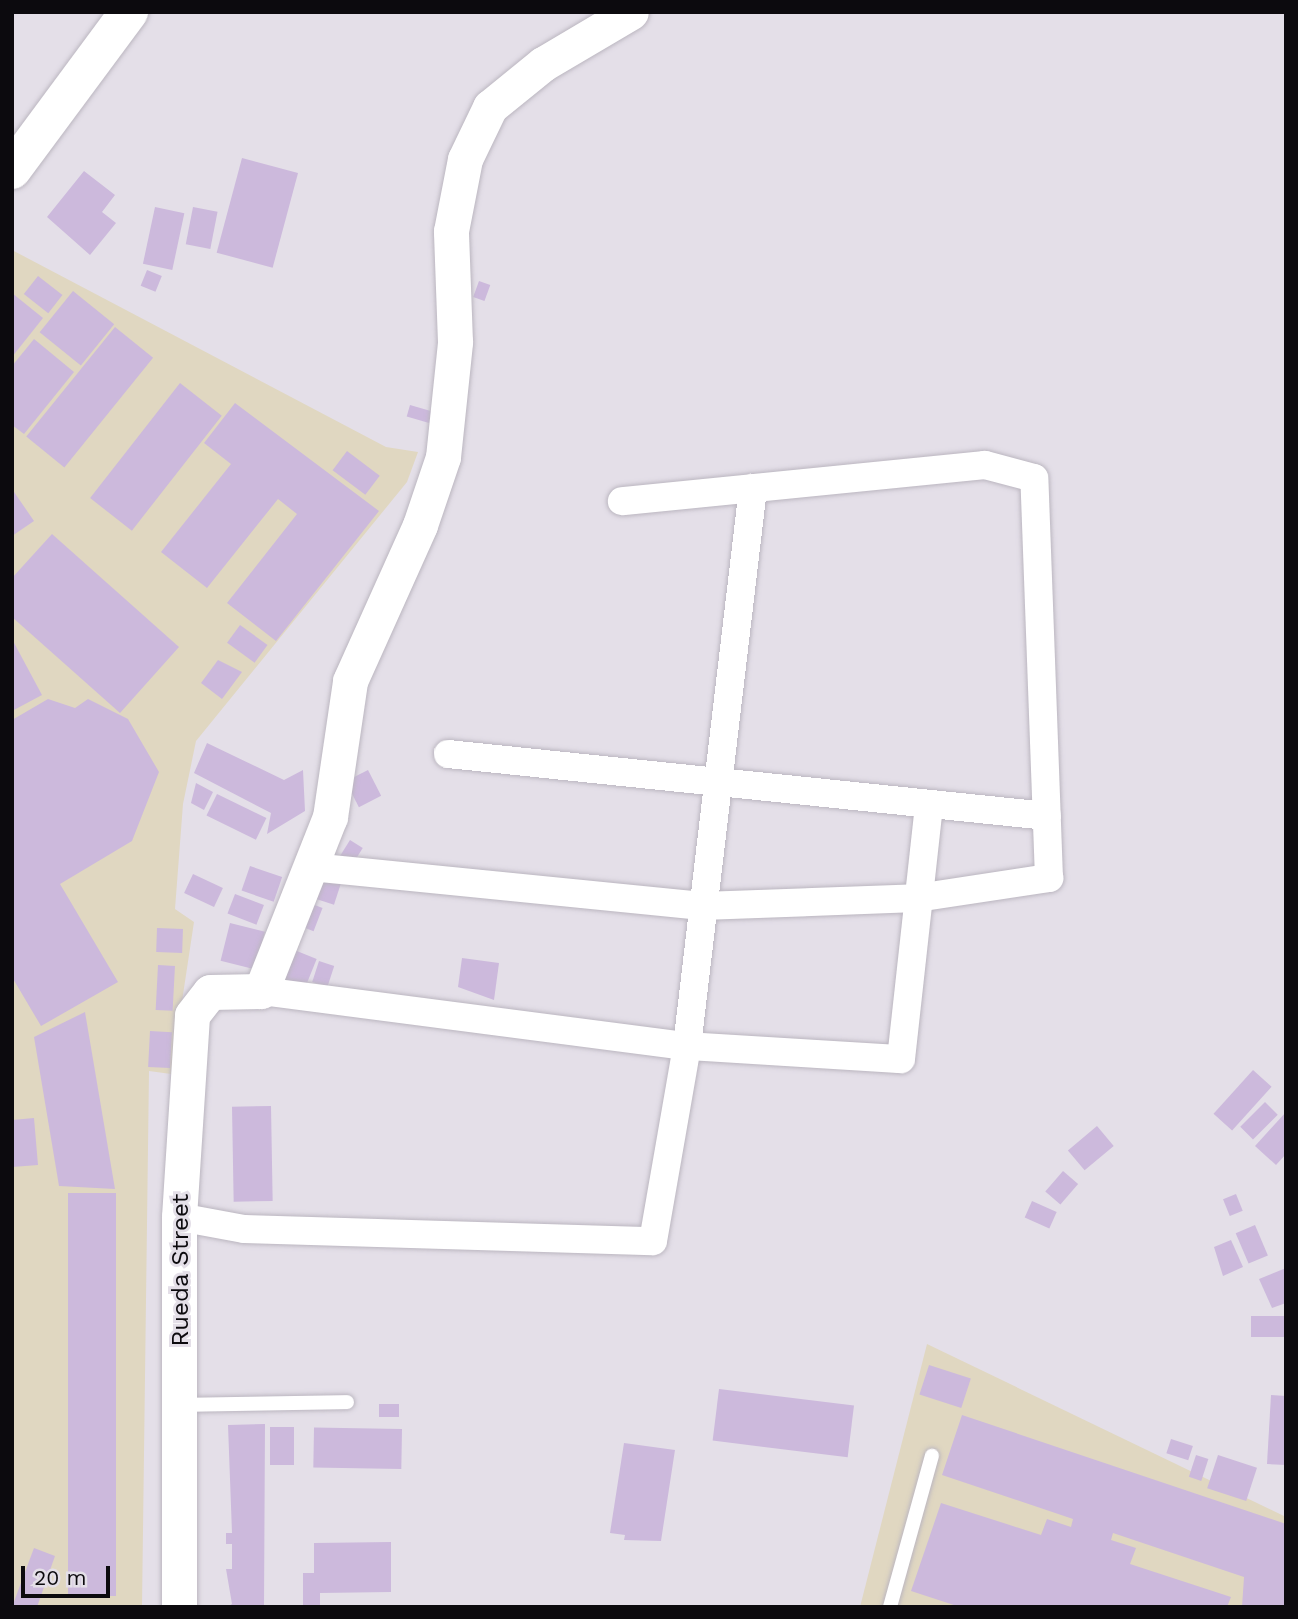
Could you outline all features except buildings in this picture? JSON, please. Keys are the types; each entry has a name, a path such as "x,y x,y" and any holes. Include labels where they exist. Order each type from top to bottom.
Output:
{"main road":[{"path":"12,170 129,12"}],"street":[{"path":"631,12 543,64 491,107 465,159 451,232 455,342 443,457 420,525 350,681 330,817 261,991 687,1046 901,1059 929,807"},
{"path":"312,867 702,906 917,898 1049,878 1034,478 985,465 622,501"},
{"path":"179,1217 244,1229 653,1241 687,1046 715,783 753,488"},
{"path":"449,754 929,807 1047,816"},
{"name":"Rueda Street","path":"179,1607 183,1405 179,1217 192,1015 211,992 261,991"}],"lane":[{"path":"183,1405 346,1402"},
{"path":"890,1607 932,1455"}],"shaded area":[{"path":"12,250 386,447 418,452 407,482 196,741 183,804 175,909 194,922 171,1074 149,1071 142,1607 12,1607"},
{"path":"927,1344 1286,1517 1286,1607 860,1607"}]}
